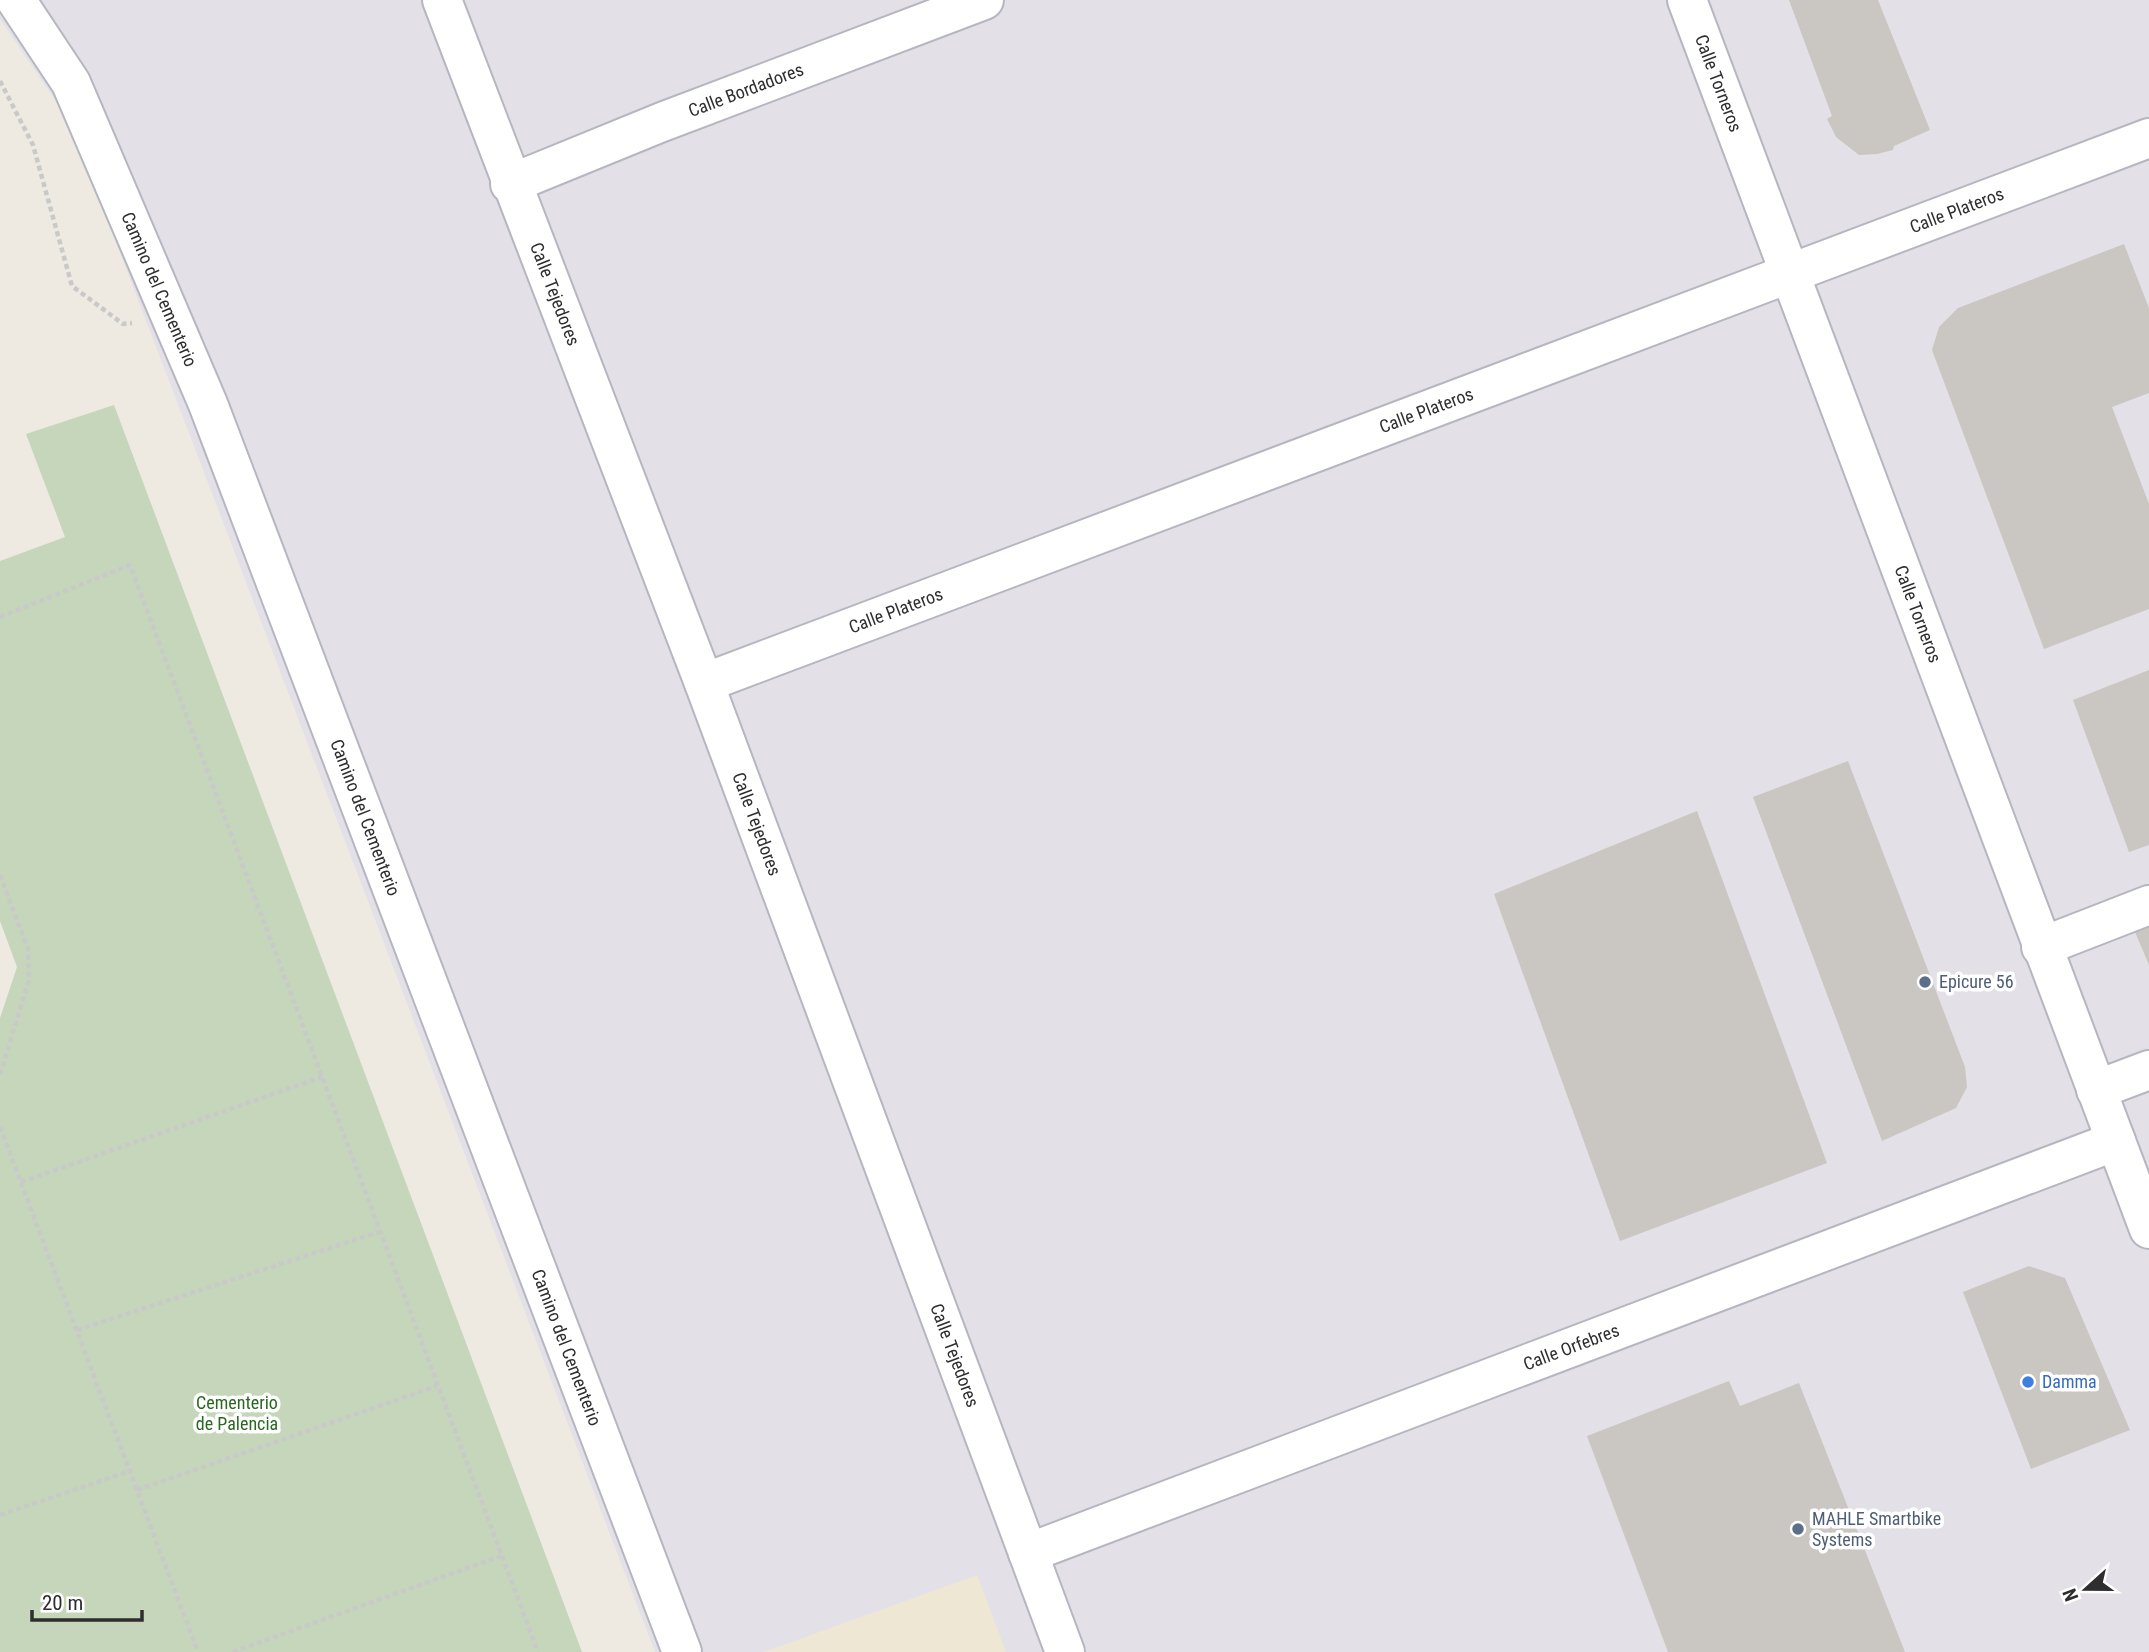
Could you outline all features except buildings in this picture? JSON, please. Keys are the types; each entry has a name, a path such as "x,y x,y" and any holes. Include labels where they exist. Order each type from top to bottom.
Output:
{"street":[{"name":"Camino del Cementerio","path":"16,0 71,83 175,323 682,1652"},
{"name":"Calle Tejedores","path":"442,0 510,184 704,683 1065,1652"},
{"name":"Calle Bordadores","path":"510,184 984,0"},
{"name":"Calle Torneros","path":"1687,0 2149,1229"},
{"name":"Calle Plateros","path":"704,683 1790,276 2149,138"},
{"path":"2041,947 2149,905"},
{"path":"2096,1090 2149,1070"},
{"name":"Calle Orfebres","path":"1028,1553 2116,1141"}],"path":[{"path":"0,81 33,145 72,286 123,324 175,323"},
{"path":"0,617 130,565 538,1652"},
{"path":"0,875 28,948 29,980 0,1074"},
{"path":"21,1182 322,1077"},
{"path":"0,1127 198,1652"},
{"path":"77,1330 380,1232"},
{"path":"137,1490 438,1386"},
{"path":"0,1515 130,1471"},
{"path":"233,1652 501,1556"}],"shaded area":[{"path":"0,0 2149,0 2149,1652 655,1652 70,122 0,19"},
{"path":"977,1575 1006,1652 764,1652"}],"green space":[{"name":"Cementerio de Palencia","path":"114,405 582,1652 0,1652 0,1018 17,967 0,921 0,561 65,537 26,434"}],"place":[{"name":"Epicure 56","path":"1925,982"},
{"name":"Damma","path":"2028,1382"},
{"name":"MAHLE Smartbike Systems","path":"1798,1529"}]}
